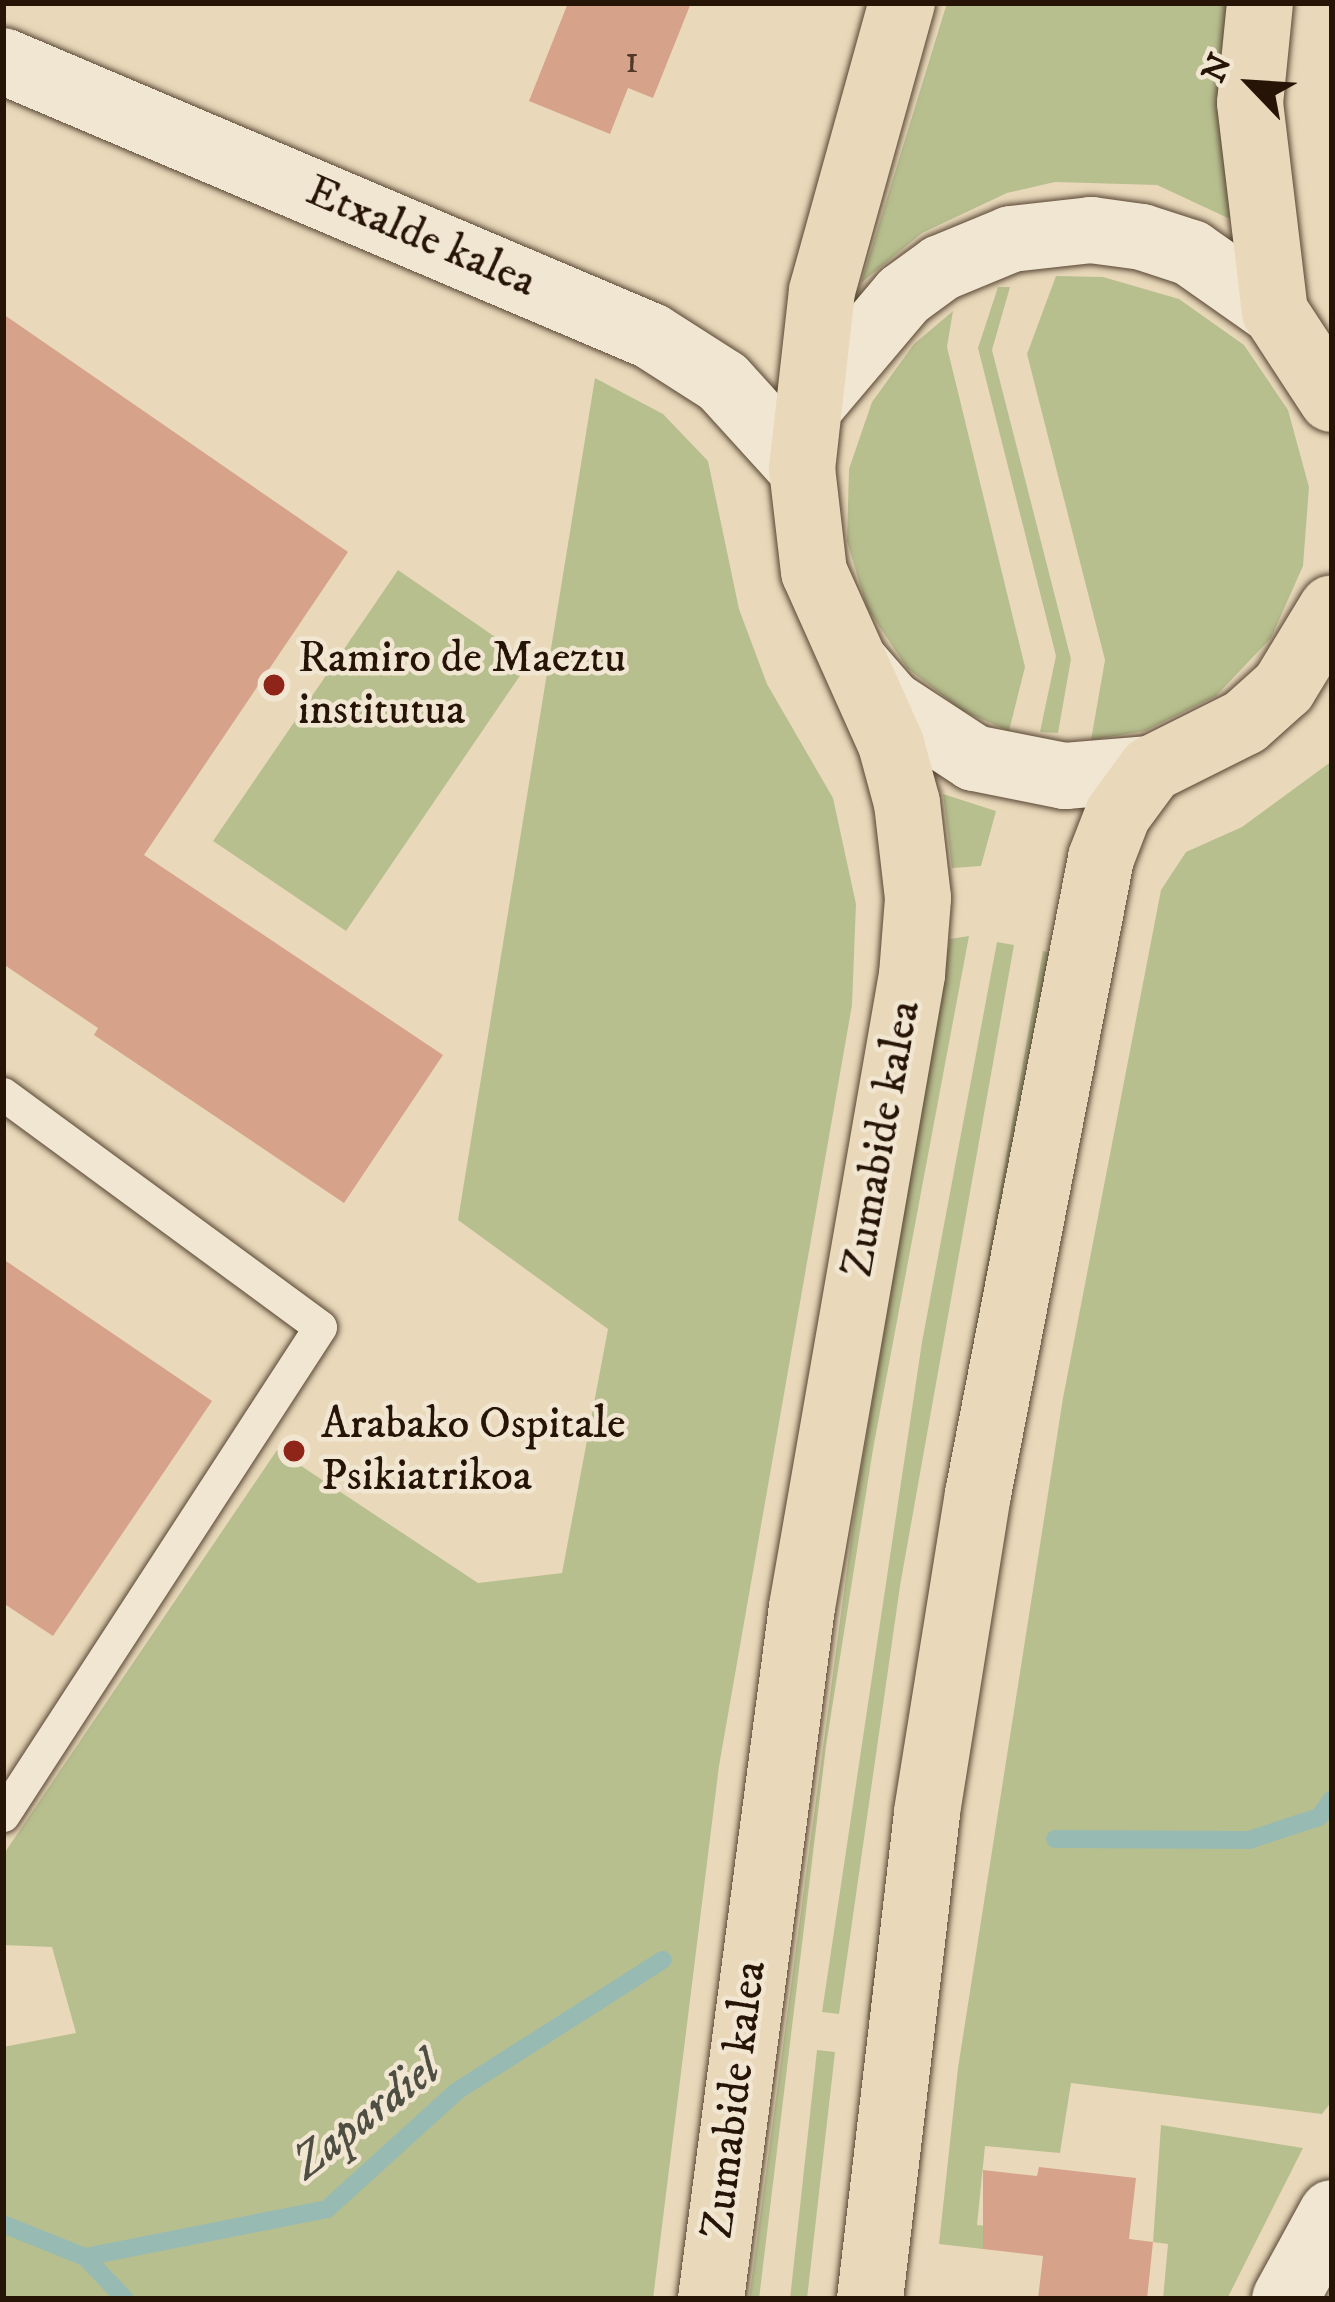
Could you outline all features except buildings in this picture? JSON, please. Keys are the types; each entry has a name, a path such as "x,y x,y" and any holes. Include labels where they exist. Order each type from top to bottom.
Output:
{"main road":[{"name":"Zumabide kalea","path":"711,2299 798,1630 911,975 913,835 891,745 814,572 804,440 822,291 902,3"},
{"path":"1260,3 1250,103 1275,312 1332,399"},
{"path":"870,2299 927,1812 1037,1161 1101,858 1118,814 1150,769 1245,722 1284,687 1332,608"}],"street":[{"name":"Etxalde kalea","path":"3,61 651,335 804,440"},
{"path":"804,440 904,295 941,268 1010,239 1091,230 1142,237 1191,253 1275,312"},
{"path":"857,665 890,704 974,758 1066,776 1150,769"},
{"path":"1285,2299 1332,2213"}],"lane":[{"path":"3,1094 320,1327 3,1815"}],"green space":[{"path":"947,3 1247,3 1245,226 1157,185 1055,182 1007,193 922,233 861,283"},
{"path":"1056,276 1103,277 1179,299 1244,345 1288,410 1309,487 1303,566 1271,638 1216,696 1145,731 1091,740 1105,660 1027,354"},
{"path":"998,287 1010,287 992,350 1071,659 1058,733 1040,732 1056,656 978,348"},
{"path":"953,311 947,347 1025,667 1009,731 963,711 907,668 867,608 847,541 849,469 872,402 914,344"},
{"path":"595,378 663,414 708,461 739,609 767,684 833,798 856,904 852,1005 719,1766 653,2299 3,2299 3,2047 76,2033 52,1947 3,1945 3,1855 277,1450 478,1583 562,1573 608,1329 458,1220"},
{"path":"398,570 530,661 346,931 213,841"},
{"path":"1332,761 1332,2101 1322,2114 1071,2083 1060,2153 985,2146 977,2225 986,2226 983,2249 939,2244 958,2068 1063,1398 1161,890 1186,852 1242,827"},
{"path":"943,794 996,811 981,866 952,868"},
{"path":"969,936 873,1449 826,1746 759,2299 749,2299 858,1487 950,939"},
{"path":"997,942 1014,945 900,1586 839,2014 822,2012 922,1342"},
{"path":"1043,951 1056,954 877,2019 867,2018 930,1580"},
{"path":"817,2050 835,2052 807,2299 790,2299"},
{"path":"1161,2125 1303,2148 1227,2299 1163,2299 1168,2244 1153,2242"}],"waterway":[{"name":"Zapardiel","path":"1055,1839 1249,1840 1319,1817 1332,1799"},
{"name":"Zapardiel","path":"85,2257 327,2209 457,2091 663,1960"},
{"path":"3,2224 85,2257 125,2299"}],"place":[{"name":"Ramiro de Maeztu institutua","path":"274,685"},
{"name":"Arabako Ospitale Psikiatrikoa","path":"294,1451"}]}
